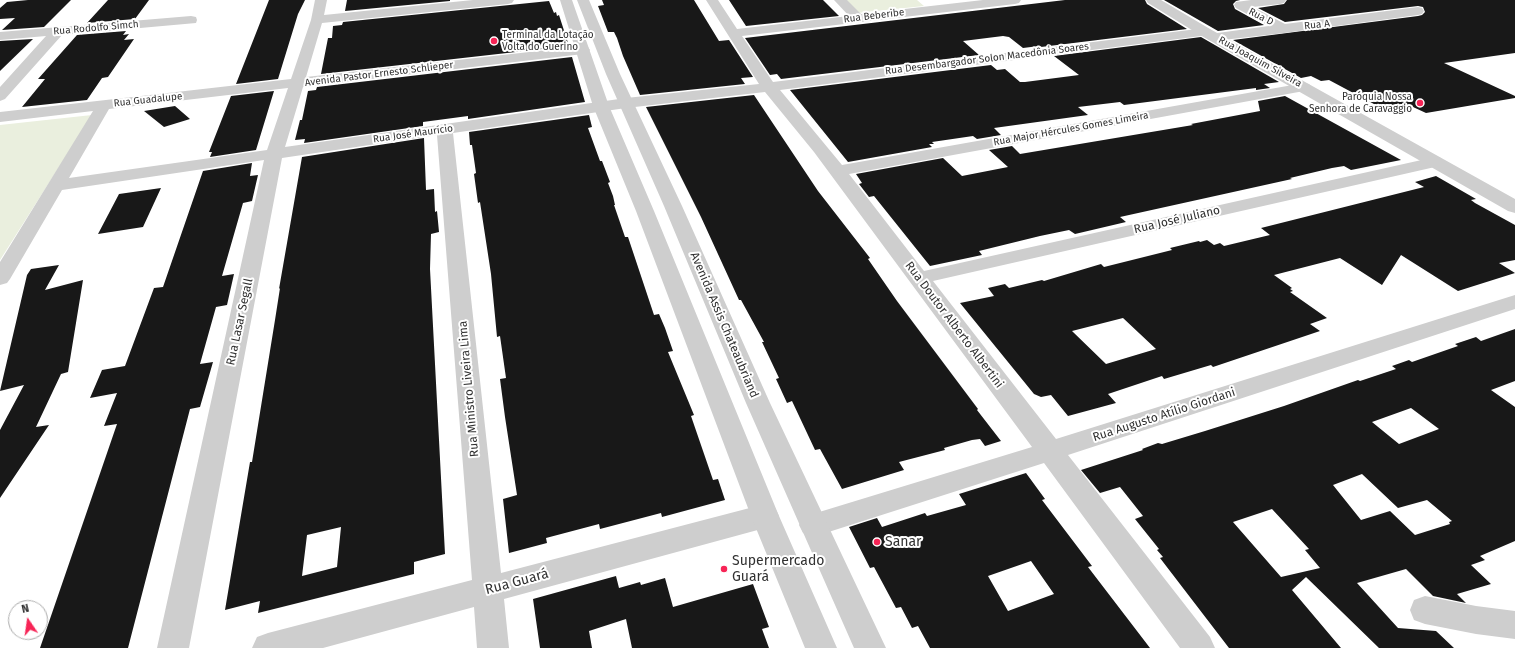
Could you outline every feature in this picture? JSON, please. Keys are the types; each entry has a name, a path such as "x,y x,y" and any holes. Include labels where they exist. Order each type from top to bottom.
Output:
{"street":[{"path":"319,10 508,0"},
{"name":"Avenida Assis Chateaubriand","path":"566,0 582,45 602,75 626,103 758,403 870,648"},
{"name":"Avenida Assis Chateaubriand","path":"583,0 602,75 601,106 645,211 765,516 821,648"},
{"name":"Rua Doutor Alberto Albertini","path":"712,0 732,33 769,87 837,171 1199,648"},
{"path":"840,0 858,18"},
{"path":"923,0 934,9"},
{"name":"Rua Beberibe","path":"732,33 1015,0"},
{"name":"Rua Joaquim Silveira","path":"1152,0 1515,207"},
{"name":"Rua D","path":"1280,0 1240,5 1284,29"},
{"name":"Rua A","path":"1210,34 1284,29 1418,11 1400,2"},
{"name":"Rua Lasar Segall","path":"173,648 274,154 319,10"},
{"name":"Rua Rodolfo Simch","path":"0,36 191,20"},
{"path":"0,96 58,31"},
{"name":"Rua Desembargador Solon Macedônia Soares","path":"769,87 1210,34"},
{"name":"Avenida Pastor Ernesto Schlieper","path":"296,84 441,61 582,45"},
{"name":"Rua Guadalupe","path":"0,117 296,84"},
{"name":"Rua José Maurício","path":"56,185 601,106 769,87"},
{"name":"Rua Major Hércules Gomes Limeira","path":"837,171 1304,87"},
{"path":"0,279 104,105"},
{"name":"Rua Ministro Liveira Lima","path":"445,129 492,648"},
{"name":"Rua José Juliano","path":"919,278 1436,162"},
{"path":"645,211 672,206"},
{"name":"Rua Augusto Atílio Giordani","path":"813,525 1050,452 1515,302"},
{"path":"723,412 758,403"},
{"name":"Rua Guará","path":"268,648 765,516"},
{"path":"1425,610 1476,620 1515,625"}],"green space":[{"path":"845,0 917,0 924,6 857,13"},
{"path":"92,115 0,260 0,125"}],"building":[{"path":"28,0 71,0 44,27 2,30 15,18 0,19 0,8 7,2"},
{"path":"108,0 149,0 135,19 87,23"},
{"path":"269,0 305,0 298,14 278,79 236,84"},
{"path":"347,0 450,0 450,1 345,11"},
{"path":"602,0 694,0 719,41 729,40 753,77 741,78 745,84 640,95 614,32 608,32 598,6 604,5"},
{"path":"729,0 823,0 839,16 746,26"},
{"path":"1065,0 1145,0 1147,4 1187,29 1023,48 1009,37 1003,36 963,41 979,55 781,79 777,74 770,75 745,38"},
{"path":"1164,0 1240,0 1233,4 1235,9 1264,25 1218,31"},
{"path":"1287,0 1515,0 1515,53 1444,63 1515,96 1515,98 1426,113 1413,107 1387,111 1329,80 1321,81 1311,76 1301,78 1233,40 1418,16 1425,12 1423,7 1418,6 1285,22 1258,8 1284,4"},
{"path":"549,1 554,13 556,12 557,16 559,15 569,46 321,74 328,38 332,38 333,26 342,25 343,22"},
{"path":"126,31 123,35 129,34 124,40 134,39 108,77 102,78 87,100 22,107 45,79 38,79 77,35"},
{"path":"1201,37 1279,82 1264,84 1270,88 1256,90 1256,88 1124,105 1120,102 1078,107 1088,115 994,128 1001,135 977,139 973,136 932,142 934,144 929,144 932,147 848,162 790,90 991,65 997,70 1005,69 1020,82 1025,82 1079,75 1054,56"},
{"path":"33,39 0,71 0,41"},
{"path":"572,57 585,102 468,119 468,116 423,122 423,126 304,143 305,139 295,140 300,120 302,120 308,91 316,90 317,87"},
{"path":"274,91 256,150 210,157 212,152 209,152 231,96"},
{"path":"754,95 818,191 870,258 868,259 897,301 1001,441 985,446 980,439 944,448 945,450 899,462 904,470 842,489 820,449 815,450 792,401 787,403 776,379 779,378 762,342 764,342 741,300 739,300 701,217 646,107"},
{"path":"1285,96 1401,160 1351,170 1344,166 1332,168 1290,178 1292,179 1120,217 1126,222 1075,234 1069,230 1040,236 979,251 982,255 930,266 874,196 869,197 859,184 862,183 856,174 943,158 962,176 1008,167 989,150 1012,146 1020,154 1193,125 1191,124 1260,111 1258,101"},
{"path":"175,106 190,119 164,127 144,111"},
{"path":"589,115 592,127 588,128 600,161 602,161 610,182 608,183 613,196 614,205 625,237 628,237 654,315 659,314 665,328 673,351 668,352 694,415 691,416 713,480 718,479 725,500 662,517 661,513 600,529 599,524 546,538 547,543 509,553 503,499 517,495 500,379 506,378 500,336 497,337 491,274 480,202 478,203 474,174 476,173 472,145 470,145 469,132"},
{"path":"424,138 426,190 434,189 435,212 437,211 439,232 431,234 430,269 445,554 414,562 414,574 258,613 260,601 225,610 250,462 252,462 280,288 279,289 302,157","holes":["341,527 337,567 302,576 307,535"]},
{"path":"252,163 250,176 258,175 252,201 243,203 222,276 234,274 227,305 216,307 200,364 213,362 200,407 190,409 128,648 40,648 43,640 48,640 48,625 117,424 104,426 117,393 90,398 102,370 125,366 154,288 163,287 203,171"},
{"path":"1436,176 1476,199 1471,200 1475,203 1515,225 1515,260 1499,263 1515,273 1458,291 1401,255 1382,285 1340,258 1274,275 1292,288 1290,289 1293,291 1290,292 1327,318 1310,324 1320,331 1213,367 1211,365 1164,379 1162,376 1108,394 1116,403 1068,416 1051,395 1041,397 1034,394 960,303 994,296 988,288 1005,284 1009,288 1042,280 1044,281 1101,264 1104,267 1172,250 1170,248 1199,241 1207,240 1214,245 1220,243 1224,246 1270,235 1261,228 1424,187 1415,182","holes":["1123,318 1156,349 1106,364 1072,331"]},
{"path":"161,188 143,227 98,234 119,194"},
{"path":"59,265 45,290 83,280 68,372 61,374 36,427 49,425 0,498 0,430 24,385 0,391 27,275 31,269"},
{"path":"1515,329 1515,381 1491,390 1515,407 1515,541 1480,556 1485,560 1471,565 1491,584 1457,594 1466,603 1433,596 1406,569 1357,583 1398,628 1436,631 1454,648 1379,648 1306,577 1292,590 1341,648 1229,648 1160,558 1163,557 1157,550 1159,549 1135,519 1143,516 1120,487 1100,493 1081,470 1143,450 1142,449 1158,443 1162,444 1205,431 1284,406 1358,380 1360,381 1396,369 1392,366 1409,360 1412,362 1458,346 1455,344 1476,337 1481,341","holes":["1411,408 1439,429 1399,444 1372,422","1362,474 1398,508 1427,500 1452,521 1449,522 1450,524 1415,535 1390,511 1361,520 1333,485","1272,509 1309,549 1305,550 1320,568 1281,577 1233,522"]},
{"path":"1026,473 1045,499 1042,500 1092,566 1088,567 1150,648 930,648 918,626 912,628 901,607 896,608 874,567 870,568 849,527 877,518 882,527 925,513 927,516 966,505 959,494","holes":["1031,561 1054,594 1008,611 988,576"]},
{"path":"616,576 619,588 640,582 641,585 665,578 673,607 753,584 769,627 762,629 769,648 632,648 626,619 589,631 592,648 540,648 533,599"}],"place":[{"name":"Terminal da Lotação Volta do Guerino","path":"494,41"},
{"name":"Paróquia Nossa Senhora de Caravaggio","path":"1420,103"},
{"name":"Sanar","path":"877,542"},
{"name":"Supermercado Guará","path":"724,569"}]}
